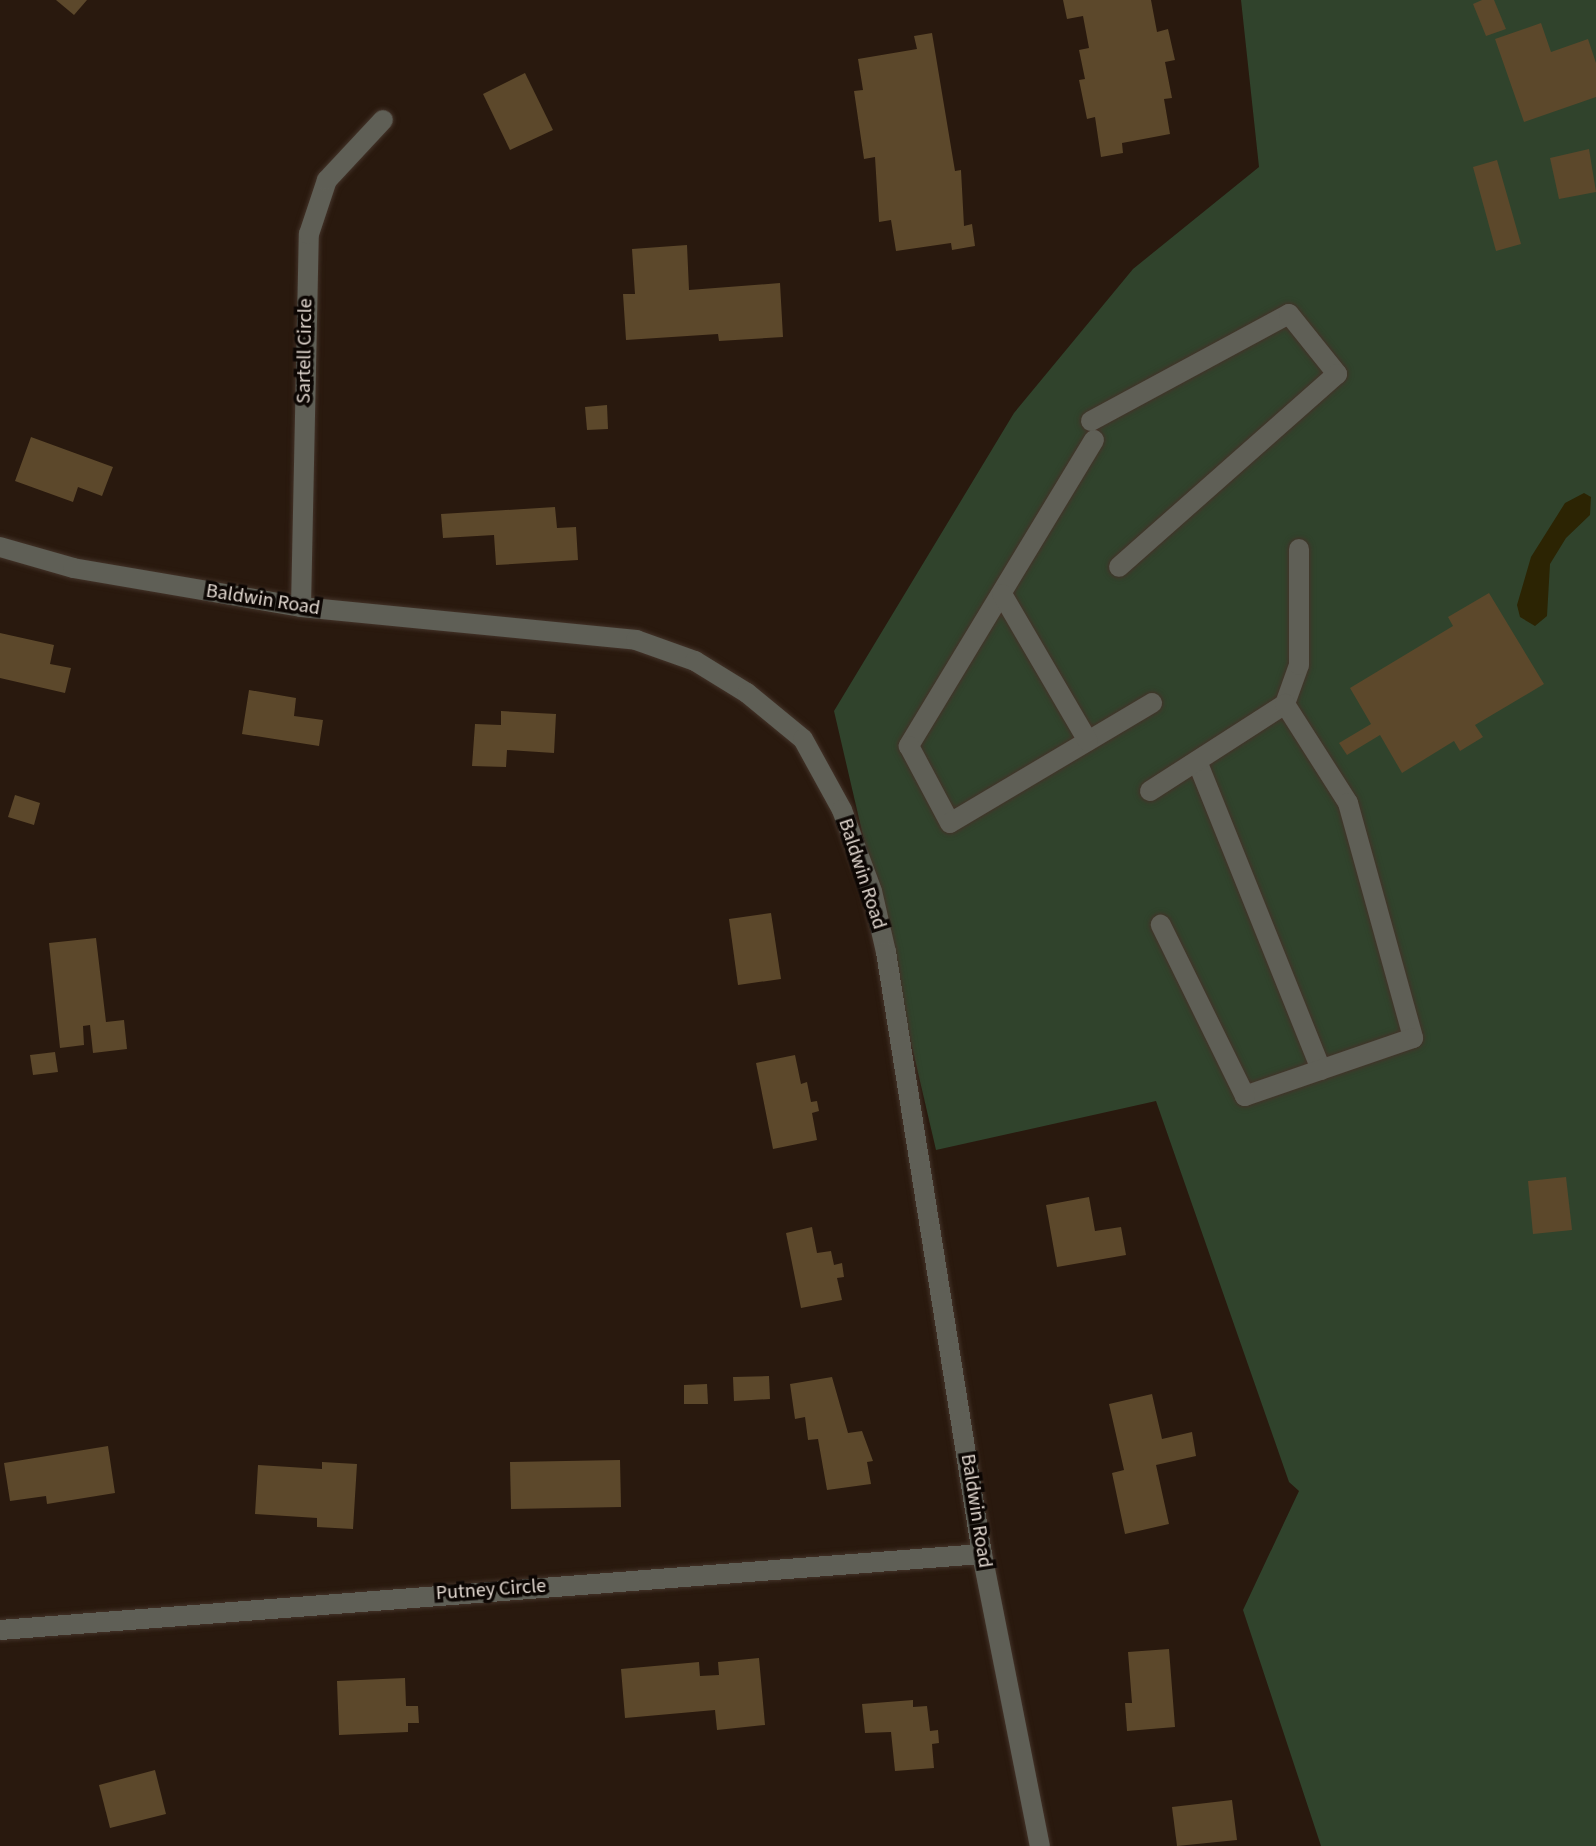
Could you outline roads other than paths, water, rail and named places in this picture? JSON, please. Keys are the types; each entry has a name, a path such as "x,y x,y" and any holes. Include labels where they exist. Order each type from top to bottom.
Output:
{"street":[{"name":"Sartell Circle","path":"301,607 309,234 327,180 383,120"},
{"path":"1119,567 1337,374 1289,314 1093,430 1002,594 909,746 950,823 1152,703"},
{"name":"Baldwin Road","path":"0,547 73,568 301,607 636,640 695,661 747,693 803,739 842,810 872,891 886,952 982,1554 1040,1846"},
{"path":"1150,791 1285,704 1299,665 1299,549"},
{"path":"1002,594 1088,741"},
{"path":"1161,925 1245,1096 1413,1038 1348,803 1285,704"},
{"path":"1197,761 1321,1070"},
{"name":"Putney Circle","path":"0,1630 982,1554"}]}
